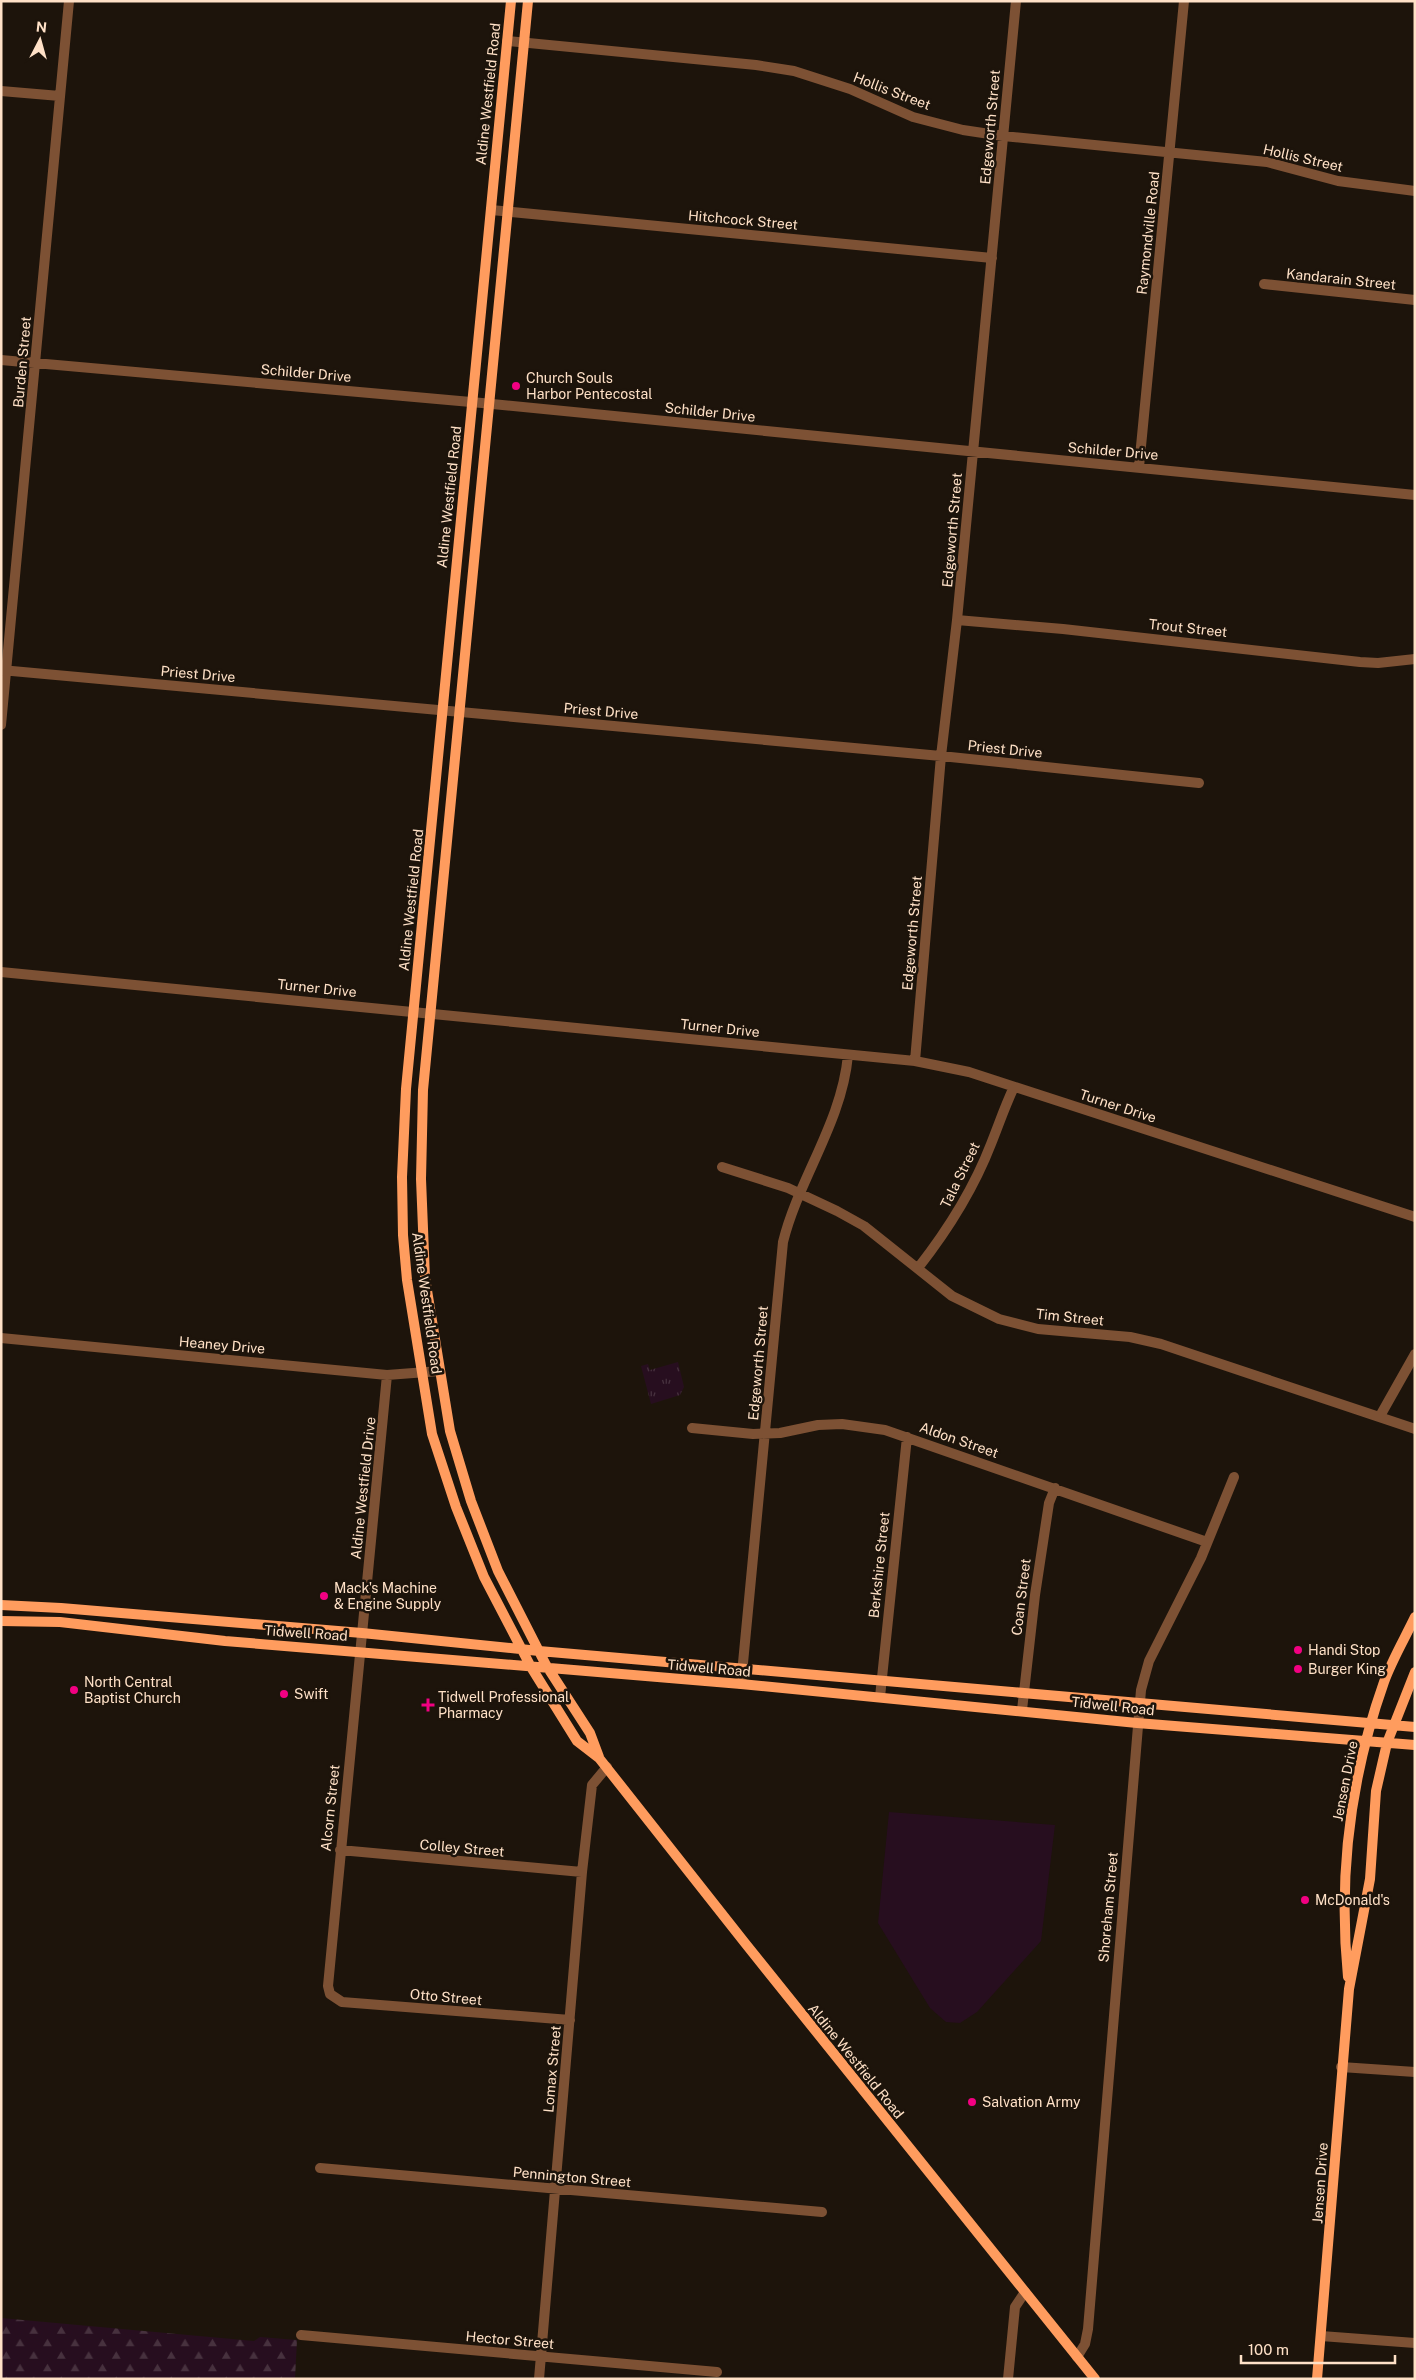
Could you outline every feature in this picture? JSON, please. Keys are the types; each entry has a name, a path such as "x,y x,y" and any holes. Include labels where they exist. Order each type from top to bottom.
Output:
{"main road":[{"name":"Aldine Westfield Road","path":"511,1 406,1089 402,1204 407,1280 432,1434 456,1506 484,1577 530,1667 578,1741 607,1767 739,1936 1094,2379"},
{"name":"Aldine Westfield Road","path":"528,1 423,1090 422,1233 425,1278 450,1429 471,1501 498,1571 548,1668 590,1733 599,1758"},
{"path":"500,118 517,119"},
{"path":"457,554 474,556"},
{"path":"429,857 446,859"},
{"path":"456,1506 471,1501"},
{"name":"Tidwell Road","path":"1,1605 60,1608 362,1633 539,1651 743,1667 1139,1704 1415,1727"},
{"path":"60,1608 60,1622"},
{"name":"Jensen Drive","path":"1349,1989 1343,1922 1345,1873 1354,1792 1365,1741 1385,1681 1415,1617"},
{"name":"Tidwell Road","path":"1,1621 60,1622 225,1641 741,1684 1137,1722 1415,1745"},
{"path":"225,1641 230,1623"},
{"name":"Jensen Drive","path":"1317,2379 1349,1989 1370,1879 1376,1791 1386,1743 1415,1672"}],"street":[{"name":"Burden Street","path":"1,725 4,671 36,363 69,1"},
{"name":"Edgeworth Street","path":"915,1061 941,756 957,620 1016,1"},
{"name":"Raymondville Road","path":"1139,467 1184,1"},
{"name":"Hollis Street","path":"507,41 756,64 794,71 850,90 913,117 963,130 1003,136 1272,162 1338,181 1415,191"},
{"path":"1,91 60,96"},
{"name":"Hitchcock Street","path":"491,210 992,258"},
{"name":"Kandarain Street","path":"1264,284 1415,300"},
{"name":"Schilder Drive","path":"1,360 472,402 1415,495"},
{"name":"Trout Street","path":"957,620 1063,629 1360,662 1378,663 1415,659"},
{"name":"Priest Drive","path":"4,671 941,756 1199,783"},
{"name":"Turner Drive","path":"1,972 915,1061 969,1072 1415,1216"},
{"name":"Edgeworth Street","path":"741,1684 783,1242 791,1212 818,1155 837,1102 848,1055"},
{"name":"Tala Street","path":"918,1268 951,1224 991,1144 997,1124 1014,1087"},
{"name":"Tim Street","path":"722,1167 800,1193 864,1226 918,1268 935,1285 952,1296 1000,1318 1038,1330 1130,1337 1161,1344 1415,1429"},
{"name":"Heaney Drive","path":"1,1338 387,1375 440,1371"},
{"path":"1380,1416 1415,1354"},
{"name":"Aldine Westfield Drive","path":"362,1633 387,1375"},
{"name":"Aldon Street","path":"692,1428 765,1434 842,1424 870,1427 907,1437 1207,1542"},
{"name":"Berkshire Street","path":"880,1697 907,1437"},
{"name":"Shoreham Street","path":"1077,2357 1085,2344 1088,2329 1139,1704 1149,1661 1201,1558 1234,1477"},
{"name":"Coan Street","path":"1022,1710 1048,1503 1055,1488"},
{"name":"Alcorn Street","path":"328,1986 362,1633"},
{"name":"Lomax Street","path":"539,2379 582,1872 592,1786 607,1767"},
{"name":"Colley Street","path":"340,1850 582,1872"},
{"name":"Otto Street","path":"328,1986 330,1994 342,2002 570,2020"},
{"path":"1342,2067 1415,2072"},
{"name":"Pennington Street","path":"320,2168 822,2212"},
{"path":"1008,2379 1015,2307 1025,2292"},
{"name":"Hector Street","path":"301,2335 717,2372"},
{"path":"1321,2336 1415,2342"}],"green space":[{"path":"678,1362 684,1387 680,1395 651,1404 641,1366 648,1364 650,1370"},
{"path":"889,1812 1055,1825 1041,1941 977,2012 960,2023 946,2022 930,2008 878,1923"},
{"path":"1,2318 254,2341 260,2337 297,2340 295,2379 1,2379"}],"place":[{"name":"Church Souls Harbor Pentecostal","path":"516,386"},
{"name":"Mack's Machine & Engine Supply","path":"324,1596"},
{"name":"Handi Stop","path":"1298,1650"},
{"name":"Burger King","path":"1298,1669"},
{"name":"North Central Baptist Church","path":"74,1690"},
{"name":"Swift","path":"284,1694"},
{"name":"Tidwell Professional Pharmacy","path":"428,1705"},
{"name":"McDonald's","path":"1305,1900"},
{"name":"Salvation Army","path":"972,2102"}]}
